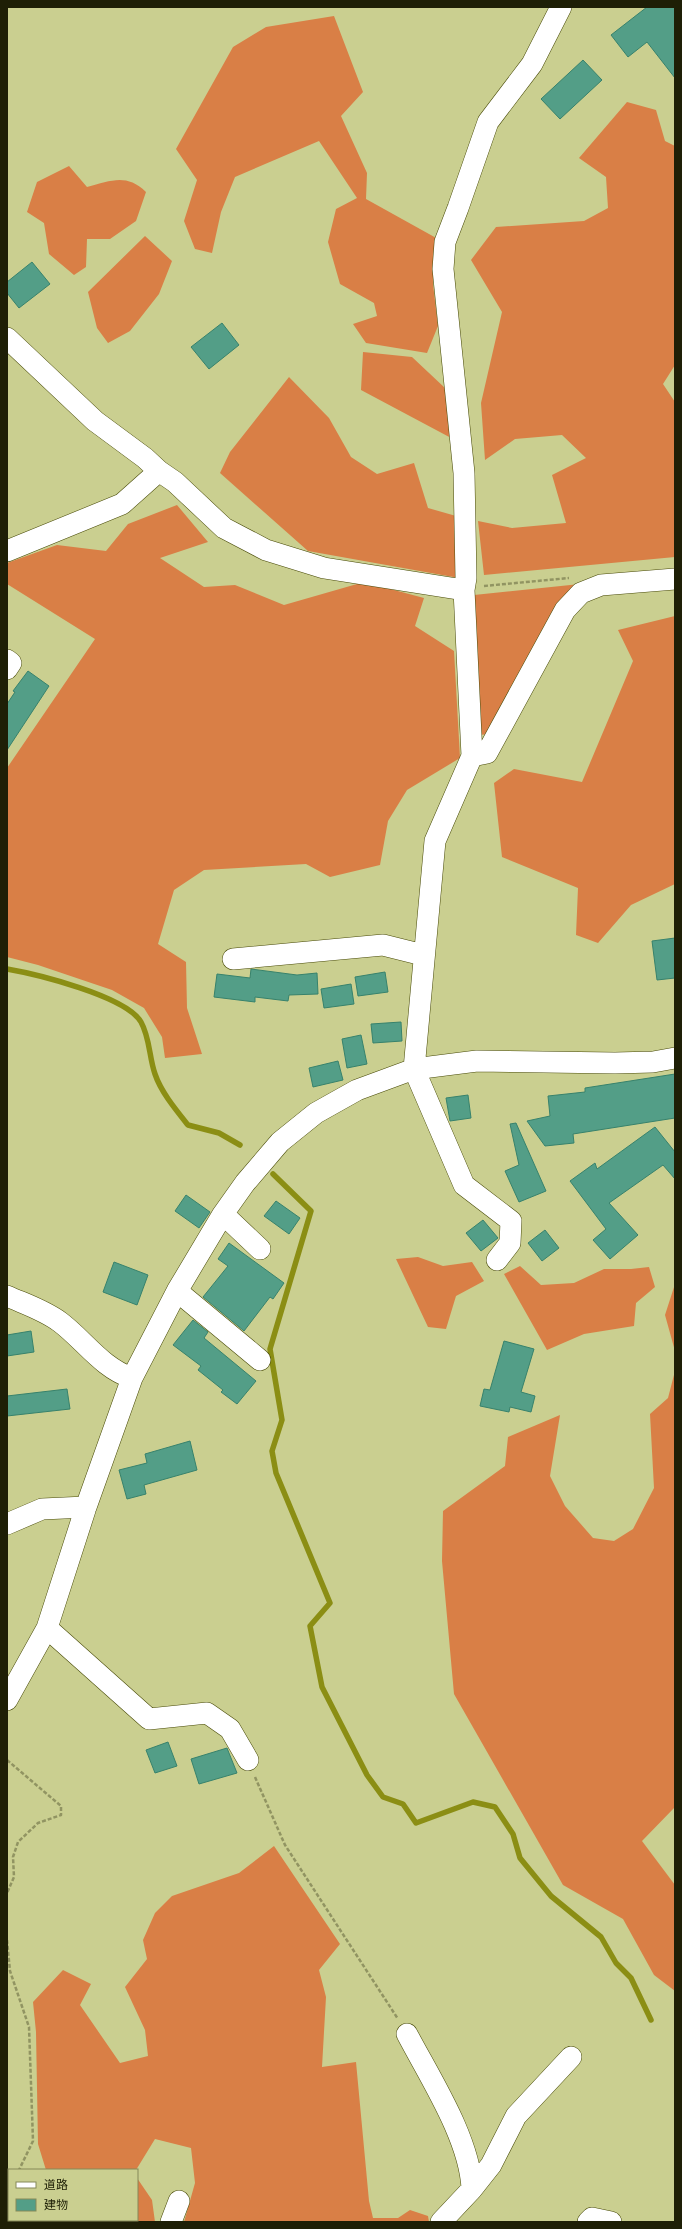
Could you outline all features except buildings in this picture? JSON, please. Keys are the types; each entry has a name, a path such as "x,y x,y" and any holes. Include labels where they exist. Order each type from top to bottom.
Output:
{"street":[{"path":"497,1260 510,1242 512,1221 464,1185 414,1069 423,955 435,841 472,756 464,590 466,578 464,473 443,269 445,242 488,122 532,64 561,7"},
{"path":"7,338 95,420 145,458 159,471 176,482 224,528 266,550 324,568 464,590"},
{"path":"7,551 122,504 159,471"},
{"path":"472,756 487,753 565,610 581,593 601,585 675,579"},
{"path":"7,660 11,663 7,669"},
{"path":"232,959 383,945 423,955"},
{"path":"7,1700 47,1628 86,1508 132,1378 177,1291 223,1214 245,1183 280,1142 316,1113 357,1090 414,1069 477,1061 615,1063 653,1062 675,1058"},
{"path":"223,1214 260,1249"},
{"path":"177,1291 260,1360"},
{"path":"7,1296 41,1310 60,1322 117,1372 132,1378"},
{"path":"7,1524 42,1509 86,1508"},
{"path":"47,1628 149,1720 207,1713 230,1729 248,1760"},
{"path":"407,2034 452,2120 471,2172 472,2188"},
{"path":"441,2222 491,2165 516,2116 571,2057"},
{"path":"171,2222 179,2201"},
{"path":"588,2222 592,2218 611,2222"}],"path":[{"path":"464,590 570,577"},
{"path":"7,1760 61,1806 61,1815 38,1823 18,1842 13,1857 14,1877 7,1893"},
{"path":"248,1760 285,1844 407,2034"},
{"path":"7,1940 10,1971 29,2027 33,2141 19,2169"}],"shaded area":[{"path":"334,16 363,92 341,116 367,173 366,199 438,239 433,284 438,326 427,353 366,343 353,324 377,316 374,303 340,284 328,242 336,209 357,198 319,141 235,177 221,212 212,253 195,249 184,221 197,180 176,149 233,47 266,27"},
{"path":"627,102 656,110 665,141 675,146 675,365 663,384 675,402 675,557 484,575 478,521 512,528 566,523 552,475 586,458 562,435 515,439 485,460 481,403 502,312 471,260 496,227 584,221 608,208 606,177 579,158"},
{"path":"69,166 87,187 111,181 125,180 139,186 146,192 136,221 110,239 87,239 86,267 74,275 49,254 44,223 27,212 37,182"},
{"path":"145,236 172,261 159,294 130,331 108,343 97,328 88,292"},
{"path":"363,352 412,357 445,388 453,439 361,390"},
{"path":"289,377 329,418 351,457 377,474 414,463 428,508 456,516 459,578 308,551 220,473 230,452"},
{"path":"177,505 208,542 160,558 204,587 235,585 284,605 364,582 424,598 415,626 454,651 460,758 407,790 388,821 380,865 330,877 306,864 204,870 174,890 158,944 186,962 187,1008 202,1054 165,1058 162,1037 144,1008 112,990 38,965 7,957 7,768 95,639 7,584 7,563 57,545 106,551 128,524"},
{"path":"580,584 552,612 490,734 479,735 474,595"},
{"path":"675,616 675,884 631,905 598,943 576,935 578,888 502,857 494,783 514,769 582,782 633,661 618,630"},
{"path":"418,1257 443,1266 472,1262 484,1281 456,1296 446,1329 428,1327 396,1259"},
{"path":"520,1266 541,1285 574,1283 604,1269 649,1267 655,1287 636,1303 634,1326 584,1334 547,1350 504,1274"},
{"path":"675,1284 675,1351 665,1315"},
{"path":"675,1371 675,1807 642,1841 675,1885 675,1991 654,1975 623,1919 563,1885 454,1694 442,1561 443,1511 505,1466 508,1437 560,1415 550,1476 565,1506 593,1538 614,1541 633,1529 654,1488 650,1414 668,1398"},
{"path":"274,1846 340,1944 319,1970 326,1997 322,2067 356,2062 369,2201 373,2218 398,2218 410,2210 428,2216 429,2222 184,2222 195,2183 191,2148 155,2139 137,2169 46,2169 38,2144 36,2032 33,2002 63,1970 91,1984 80,2005 120,2063 148,2056 145,2030 125,1987 147,1959 143,1940 155,1913 172,1896 239,1873"},
{"path":"138,2179 152,2200 155,2222 54,2222 138,2221"}],"waterway":[{"path":"7,969 58,981 100,995 118,1003 132,1012 144,1028 153,1068 158,1081 169,1101 188,1125 219,1133 240,1145"},
{"path":"273,1174 311,1211 270,1349 282,1420 272,1451 276,1473 330,1603 310,1626 322,1687 367,1775 383,1797 403,1804 416,1823 473,1802 495,1807 513,1834 520,1858 551,1896 601,1937 616,1963 631,1978 651,2020"}]}
